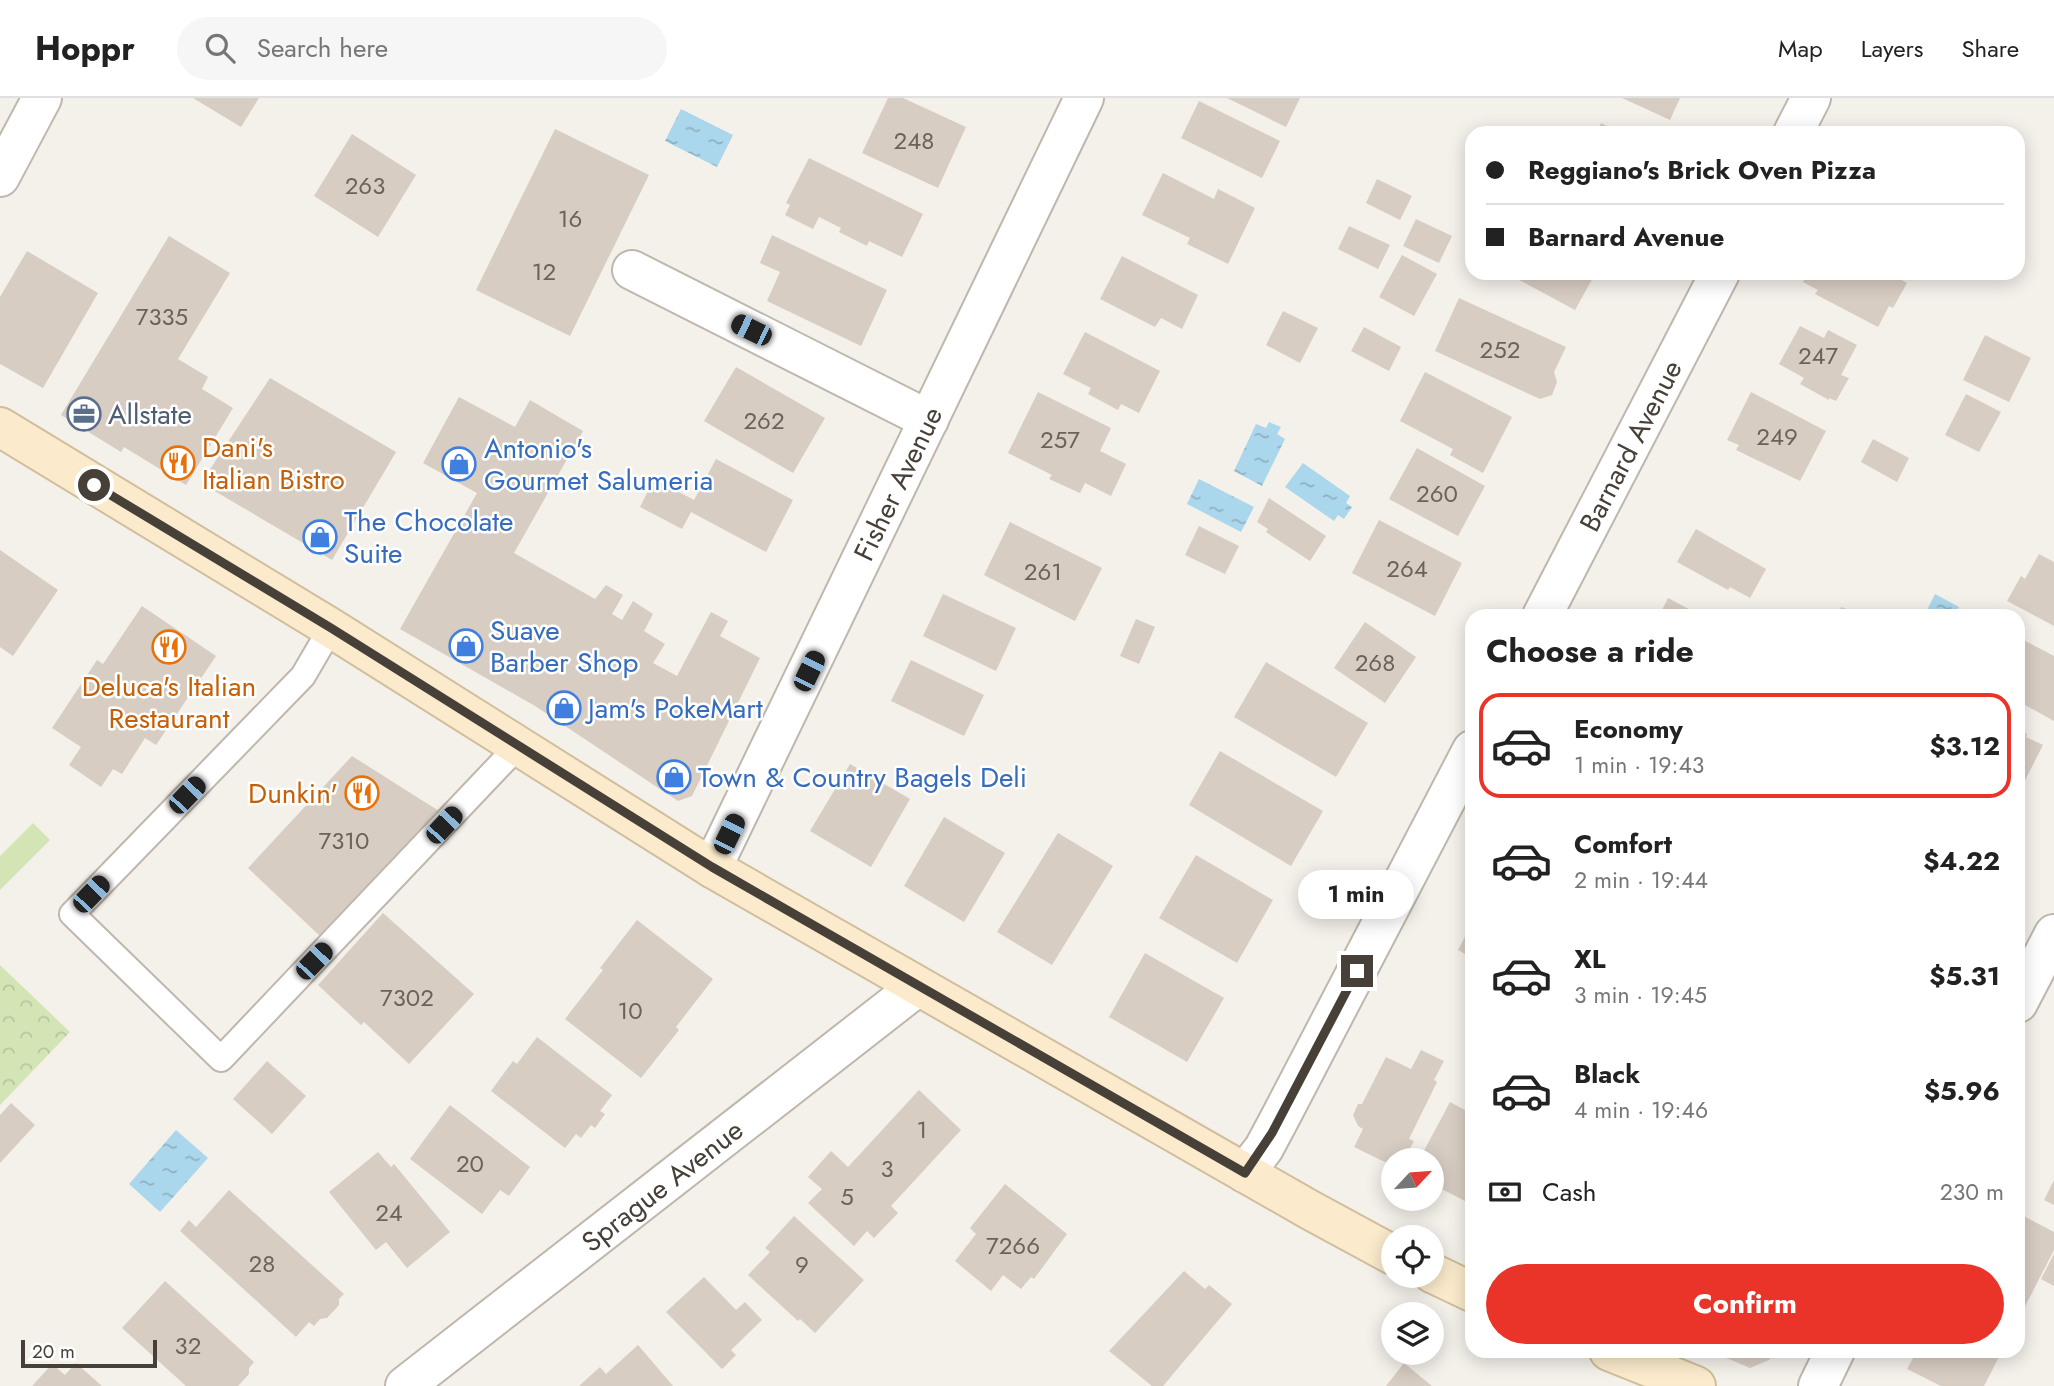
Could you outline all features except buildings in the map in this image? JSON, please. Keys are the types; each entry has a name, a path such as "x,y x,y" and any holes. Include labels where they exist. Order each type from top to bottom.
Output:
{"main road":[{"path":"0,427 331,628 712,867 1381,1248"},
{"path":"1444,1279 1465,1289"},
{"path":"1626,1358 1696,1386"}],"street":[{"path":"0,177 42,98"},
{"name":"Fisher Avenue","path":"712,867 1084,98"},
{"path":"1797,126 1811,98"},
{"path":"632,270 929,420"},
{"name":"Barnard Avenue","path":"1546,609 1716,280"},
{"path":"1245,1173 1264,1148 1465,763"},
{"path":"2025,990 2054,934"},
{"name":"Sprague Avenue","path":"405,1386 917,986"},
{"path":"1818,1386 1832,1358"}],"lane":[{"path":"331,628 303,676 72,914 221,1059 518,746"}],"green space":[{"path":"33,823 50,840 0,890 0,856"},
{"path":"0,965 70,1032 0,1105"}],"water":[{"path":"681,109 733,135 717,167 665,141"},
{"path":"1269,422 1281,427 1277,434 1285,439 1262,486 1234,471 1256,424 1266,428"},
{"path":"1303,463 1350,496 1346,503 1352,507 1344,519 1338,515 1334,521 1285,487"},
{"path":"1199,479 1254,507 1241,532 1187,504"},
{"path":"1935,594 1959,607 1958,609 1928,609"},
{"path":"176,1130 208,1158 160,1212 129,1184"}],"place":[{"name":"Allstate","path":"84,414"},
{"name":"Dani's Italian Bistro","path":"178,463"},
{"name":"Antonio's Gourmet Salumeria","path":"459,464"},
{"name":"The Chocolate Suite","path":"320,537"},
{"name":"Suave Barber Shop","path":"466,646"},
{"name":"Deluca's Italian Restaurant","path":"169,647"},
{"name":"Jam's PokeMart","path":"564,708"},
{"name":"Town & Country Bagels Deli","path":"674,777"},
{"name":"Dunkin'","path":"362,793"}],"route":[{"path":"94,485 331,628 712,867 1245,1173 1264,1148 1357,971"}]}
